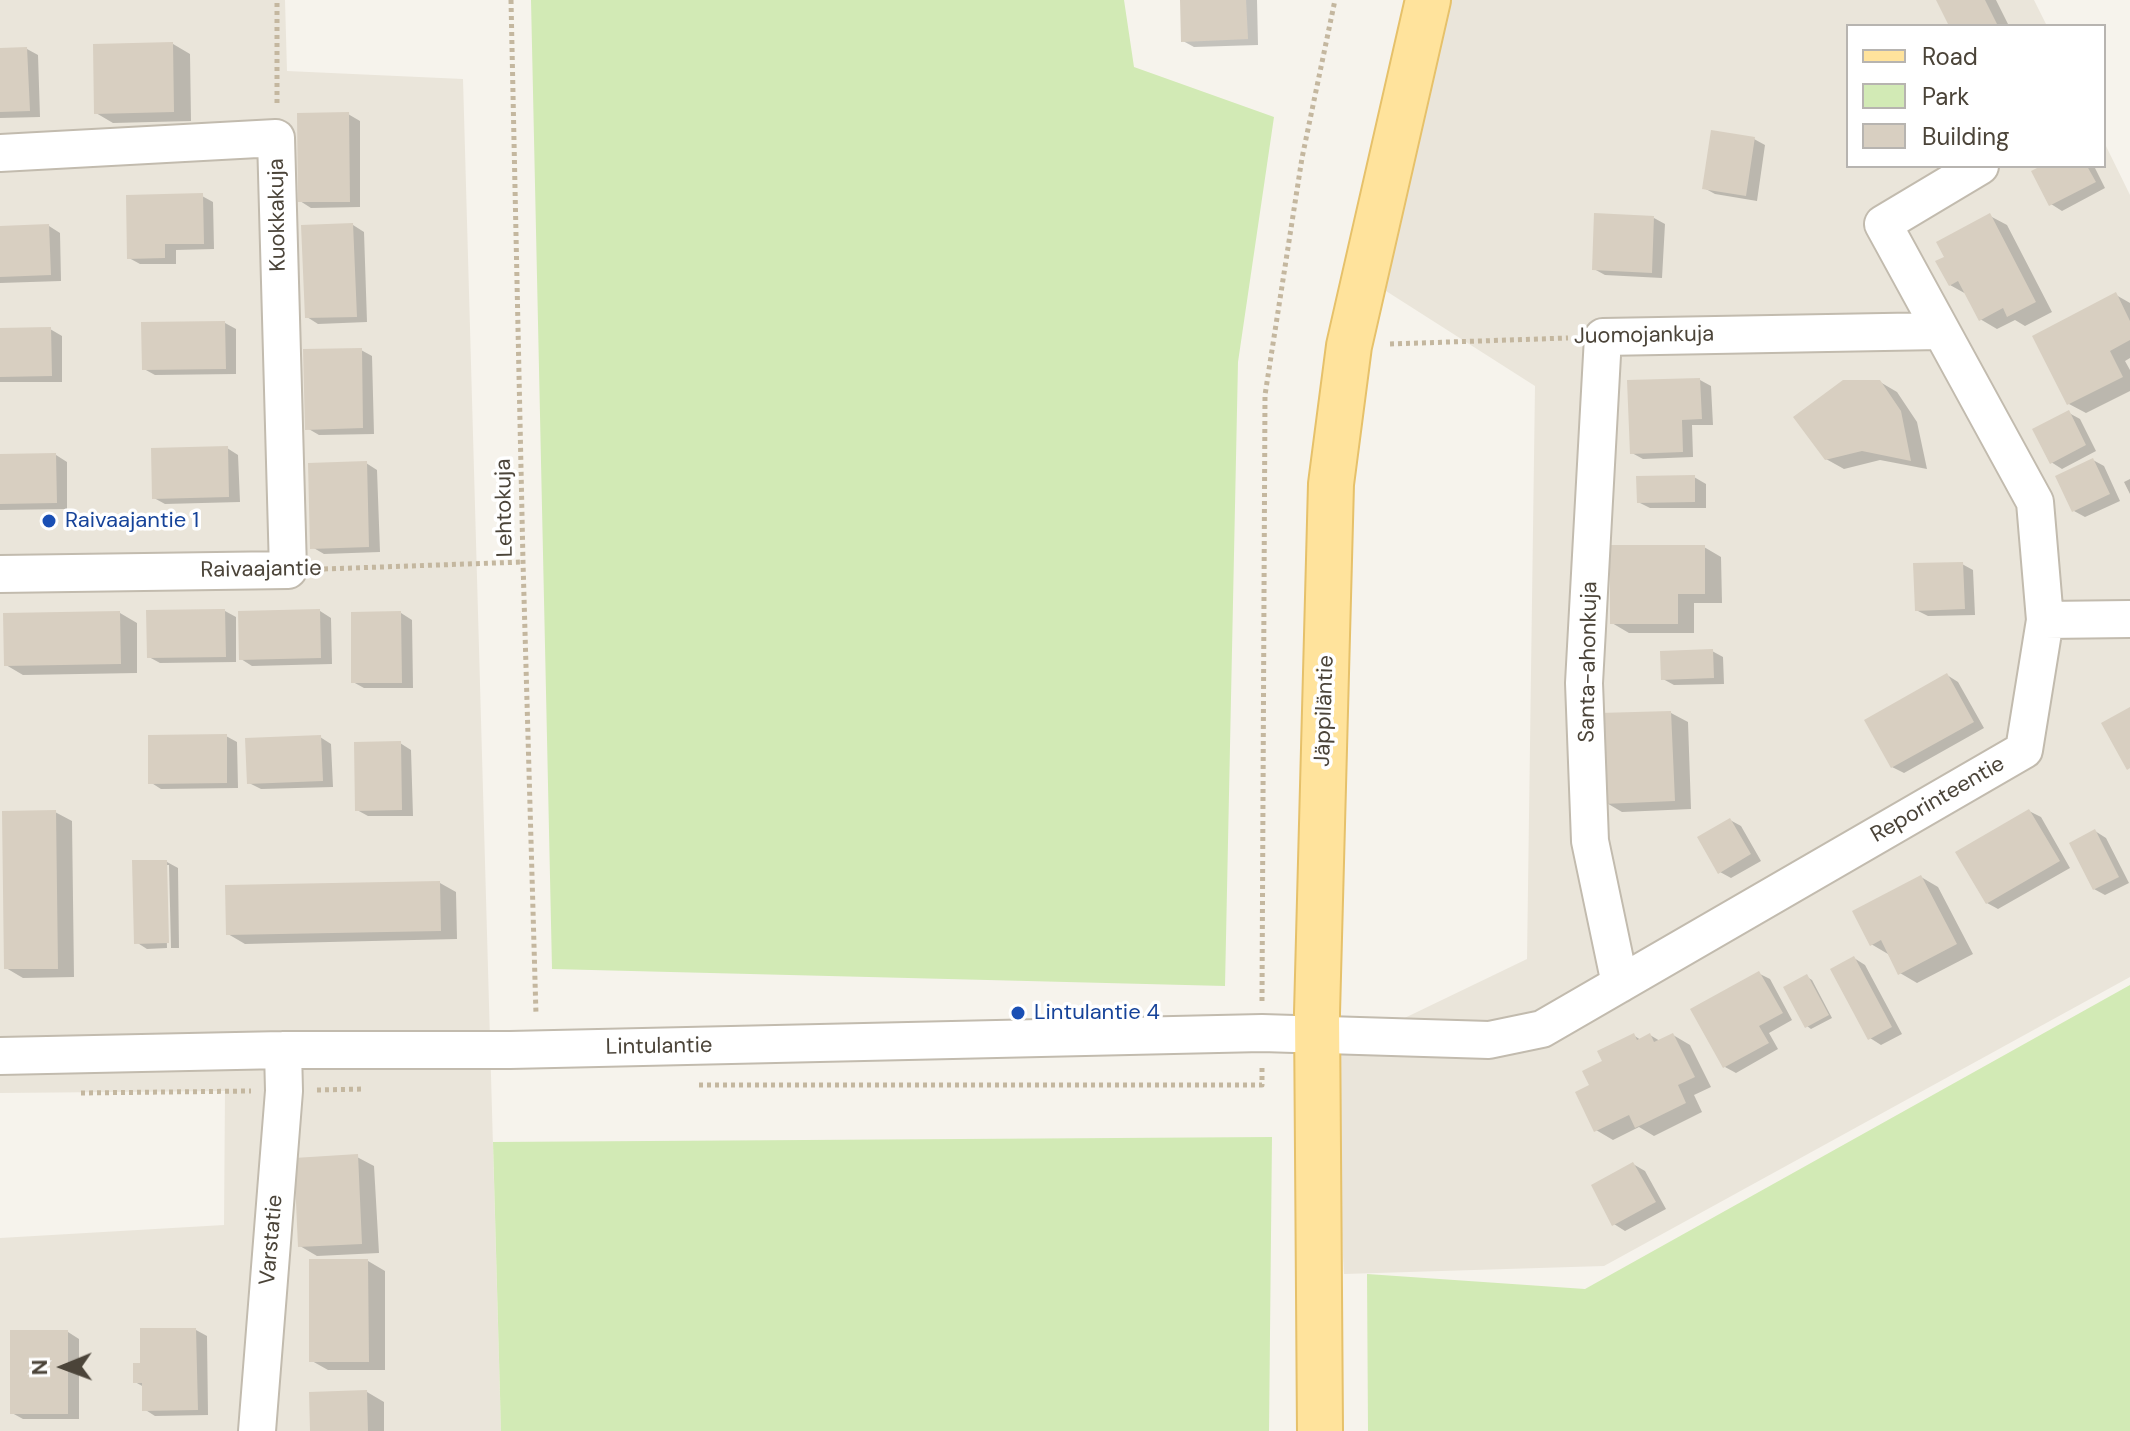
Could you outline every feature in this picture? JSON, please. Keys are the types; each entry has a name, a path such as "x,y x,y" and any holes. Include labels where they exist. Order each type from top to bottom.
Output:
{"main road":[{"name":"Jäppiläntie","path":"1320,1431 1317,1035 1331,484 1349,346 1428,0"}],"street":[{"name":"Kuokkakuja","path":"0,153 276,138 288,570"},
{"name":"Reporinteentie","path":"1317,1035 1489,1040 1542,1029 2024,750 2045,620 2035,502 1883,224 1977,168"},
{"name":"Juomojankuja","path":"1603,337 1940,331"},
{"name":"Santa-ahonkuja","path":"1603,337 1584,683 1590,841 1620,984"},
{"name":"Raivaajantie","path":"0,574 288,570"},
{"path":"2045,620 2130,619"},
{"name":"Lintulantie","path":"0,1056 283,1050 510,1050 1262,1033 1317,1035"},
{"name":"Varstatie","path":"257,1431 284,1091 283,1050"}],"path":[{"path":"276,138 277,0"},
{"name":"Lehtokuja","path":"511,0 536,1016"},
{"path":"699,1085 1262,1085 1265,395 1302,158 1335,0"},
{"name":"Juomojankuja","path":"1349,346 1603,337"},
{"name":"Raivaajantie","path":"288,570 523,562"}],"shaded area":[{"path":"0,0 285,0 287,71 463,79 501,1431 0,1431 0,1238 224,1225 225,1091 0,1093"},
{"path":"1438,0 2034,0 2046,24 1846,24 1846,168 2106,168 2106,146 2130,195 2130,977 1604,1266 1344,1274 1332,1053 1527,959 1535,386 1386,291"}],"green space":[{"path":"531,0 1124,0 1134,67 1274,117 1238,362 1225,986 552,969"},
{"path":"2130,985 2130,1431 1368,1431 1367,1274 1585,1289"},
{"path":"1272,1137 1269,1431 501,1431 493,1142"}],"building":[{"path":"1180,0 1246,0 1248,39 1181,42"},
{"path":"1936,0 1985,0 1997,24 1948,24"},
{"path":"173,42 174,112 94,114 93,44"},
{"path":"27,47 30,111 0,112 0,48"},
{"path":"349,112 350,202 298,202 297,113"},
{"path":"1711,130 1755,137 1746,196 1702,189"},
{"path":"2037,168 2088,168 2096,182 2049,206 2031,171"},
{"path":"203,193 204,244 165,244 165,258 127,259 126,195"},
{"path":"1594,213 1654,216 1652,273 1592,270"},
{"path":"1990,213 2036,302 2007,317 2003,308 1979,321 1958,281 1949,286 1935,261 1944,257 1936,242"},
{"path":"353,223 357,317 305,318 301,225"},
{"path":"49,224 51,275 0,277 0,226"},
{"path":"2116,292 2130,321 2130,340 2110,351 2123,377 2067,405 2032,336"},
{"path":"225,321 226,369 142,370 141,322"},
{"path":"51,327 52,376 0,377 0,328"},
{"path":"362,348 363,428 305,430 303,349"},
{"path":"1700,378 1702,419 1682,420 1683,452 1630,454 1627,380"},
{"path":"1843,380 1880,380 1901,411 1911,461 1862,451 1825,460 1793,417"},
{"path":"2069,410 2086,445 2050,464 2032,429"},
{"path":"228,446 229,497 152,499 151,448"},
{"path":"56,453 57,503 0,504 0,454"},
{"path":"2093,458 2110,494 2072,512 2055,476"},
{"path":"367,461 369,547 310,549 308,463"},
{"path":"1695,475 1695,502 1637,503 1636,476"},
{"path":"1610,545 1705,545 1705,594 1678,594 1678,624 1610,624"},
{"path":"1963,562 1965,609 1915,611 1913,563"},
{"path":"225,609 226,657 147,658 146,610"},
{"path":"320,609 321,658 239,660 238,611"},
{"path":"120,611 121,664 4,666 3,613"},
{"path":"401,611 402,683 351,683 351,612"},
{"path":"1713,649 1714,678 1661,680 1660,651"},
{"path":"1947,673 1974,722 1891,768 1864,720"},
{"path":"2130,707 2130,768 2127,770 2101,723"},
{"path":"1671,711 1675,801 1603,804 1599,713"},
{"path":"227,734 227,783 148,784 148,735"},
{"path":"321,735 323,781 247,784 245,738"},
{"path":"401,741 402,810 355,811 354,742"},
{"path":"2029,809 2060,861 1986,904 1955,852"},
{"path":"56,810 58,969 4,969 2,811"},
{"path":"1730,818 1751,854 1718,874 1697,837"},
{"path":"2095,829 2119,877 2093,890 2069,843"},
{"path":"132,860 167,860 169,943 134,944"},
{"path":"1921,875 1957,944 1898,975 1881,940 1870,946 1852,911"},
{"path":"440,881 441,931 226,935 225,885"},
{"path":"1854,956 1892,1027 1868,1040 1830,969"},
{"path":"1759,971 1783,1013 1759,1026 1769,1043 1723,1068 1690,1009"},
{"path":"1807,974 1829,1015 1805,1028 1783,987"},
{"path":"1634,1033 1637,1040 1650,1033 1654,1042 1673,1033 1695,1077 1678,1085 1686,1103 1635,1128 1629,1115 1594,1132 1575,1092 1589,1085 1582,1071 1602,1061 1597,1051"},
{"path":"358,1154 362,1244 298,1247 294,1158"},
{"path":"1633,1162 1656,1202 1612,1226 1591,1185"},
{"path":"309,1259 368,1259 369,1362 309,1362"},
{"path":"140,1328 196,1328 198,1410 142,1411 142,1383 133,1383 133,1363 140,1363"},
{"path":"10,1330 68,1330 68,1414 10,1414"},
{"path":"367,1390 368,1431 310,1431 309,1392"}],"place":[{"name":"Raivaajantie 1","path":"49,521"},
{"name":"Lintulantie 4","path":"1018,1013"}]}
